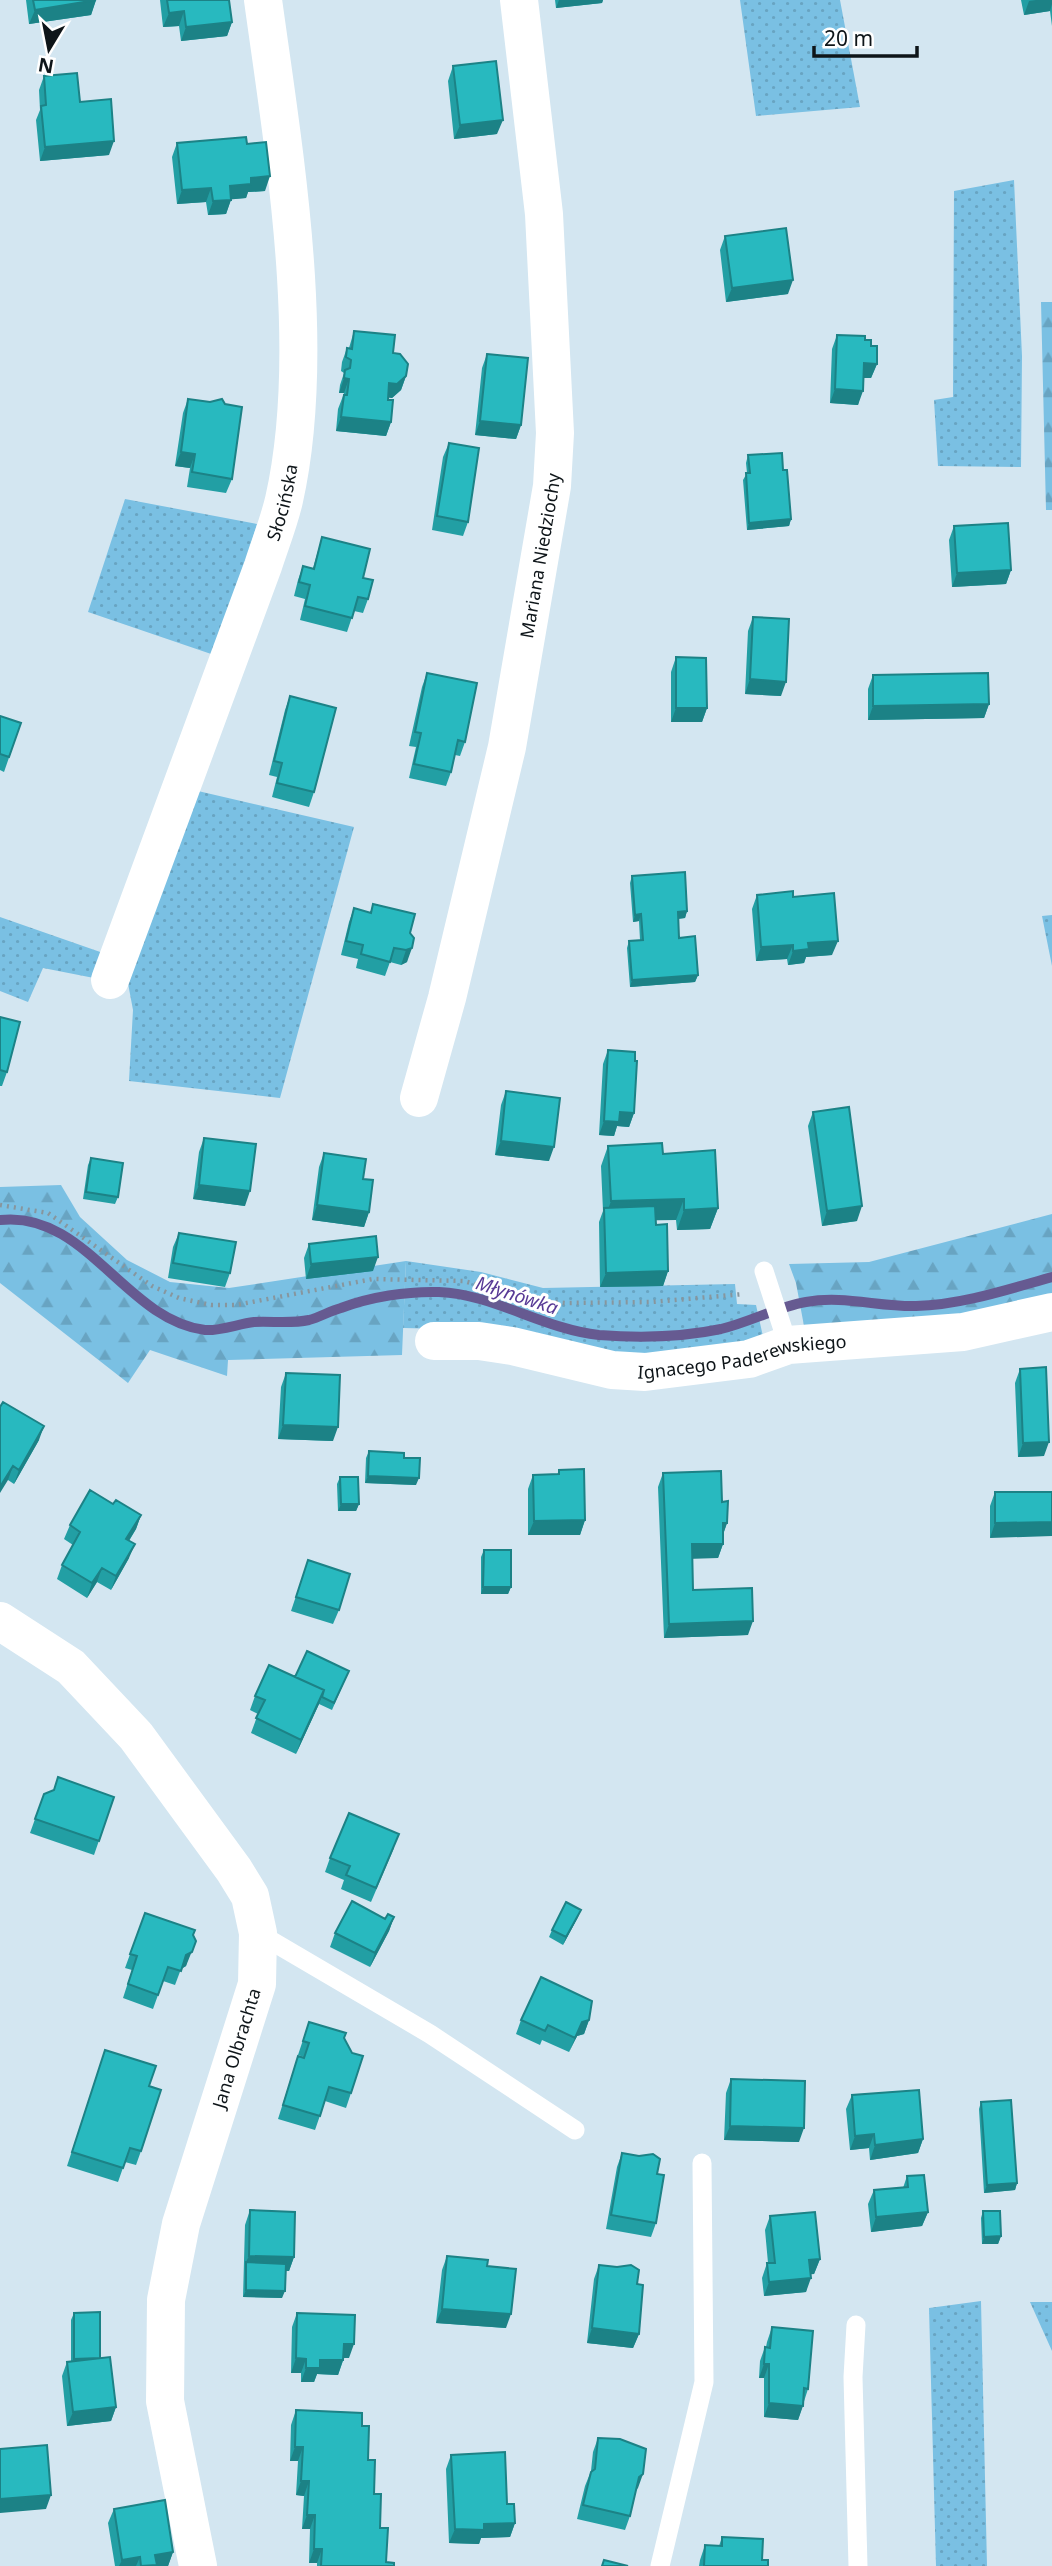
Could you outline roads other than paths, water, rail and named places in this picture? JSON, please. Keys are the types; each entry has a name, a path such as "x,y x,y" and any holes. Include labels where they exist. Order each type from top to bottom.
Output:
{"street":[{"name":"Słocińska","path":"110,980 263,566 284,499 298,355 281,130 262,0"},
{"name":"Mariana Niedziochy","path":"419,1098 447,998 507,747 552,485 555,433 544,214 519,0"},
{"name":"Ignacego Paderewskiego","path":"434,1341 479,1341 512,1346 632,1372 681,1369 749,1359 785,1338 963,1332 1052,1312"},
{"name":"Jana Olbrachta","path":"0,1621 71,1667 136,1736 234,1870 250,1896 258,1933 257,1984 181,2224 166,2300 165,2401 198,2566"}],"lane":[{"path":"764,1271 769,1294 785,1338"},
{"path":"258,1933 430,2034 575,2130"},
{"path":"660,2566 704,2382 702,2163"},
{"path":"856,2325 853,2377 858,2566"}],"waterway":[{"name":"Młynówka","path":"0,1220 30,1221 57,1232 82,1248 151,1307 177,1322 205,1330 254,1322 302,1321 376,1298 439,1292 479,1299 578,1332 645,1337 721,1329 806,1302 847,1300 902,1306 933,1305 985,1296 1052,1277"}]}
